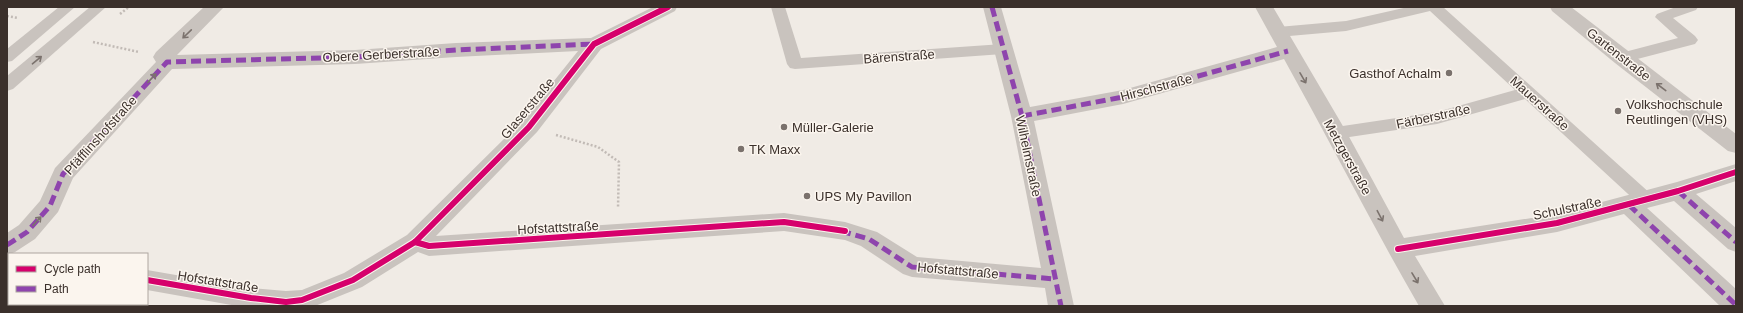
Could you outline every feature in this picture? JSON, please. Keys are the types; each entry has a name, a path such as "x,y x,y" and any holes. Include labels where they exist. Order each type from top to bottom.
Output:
{"street":[{"name":"Pfäfflinshofstraße","path":"7,245 27,232 50,206 63,174 165,60 215,7"},
{"name":"Glaserstraße","path":"415,242 529,127 594,44 668,7"},
{"name":"Wilhelmstraße","path":"992,7 1022,116 1061,306"},
{"name":"Metzgerstraße","path":"1264,7 1336,133 1398,249 1432,306"},
{"name":"Gartenstraße","path":"1559,7 1622,58 1736,145"},
{"name":"Obere Gerberstraße","path":"165,60 355,56 594,44"},
{"name":"Hirschstraße","path":"1022,116 1122,97 1288,51"},
{"name":"Schulstraße","path":"1398,249 1557,224 1678,192 1736,172"},
{"path":"1678,192 1736,242"},
{"name":"Mauerstraße","path":"1638,203 1736,305"},
{"name":"Hofstattstraße","path":"148,280 285,304 317,295 353,280 415,242 429,246 617,235 784,222 845,231 869,239 912,267 1055,279"}],"lane":[{"path":"7,57 68,7"},
{"path":"7,85 99,7"},
{"name":"Bärenstraße","path":"778,7 795,64 1003,49"},
{"path":"1278,32 1346,26 1429,7"},
{"name":"Mauerstraße","path":"1434,7 1528,92 1638,203"},
{"path":"1622,58 1690,40 1662,17 1691,7"},
{"name":"Färberstraße","path":"1336,133 1437,118 1528,92"}],"path":[{"path":"89,41 165,60"},
{"path":"529,127 599,146 612,153 619,162 617,235"}],"marked path":[{"path":"992,7 1022,116 1061,306"},
{"path":"7,245 27,232 50,206 63,174 167,62 355,57 456,50 594,44"},
{"path":"1022,116 1123,97 1288,51"},
{"path":"1678,191 1736,242"},
{"path":"1629,205 1736,305"},
{"path":"841,231 869,239 912,267 1055,279"}],"cycle path":[{"path":"148,280 251,298 286,302 302,300 353,280 415,242 529,127 594,44 668,7"},
{"path":"1398,249 1557,223 1678,191 1736,172"},
{"path":"415,242 429,246 784,222 845,231"}],"place":[{"name":"Gasthof Achalm","path":"1449,73"},
{"name":"Volkshochschule Reutlingen (VHS)","path":"1618,111"},
{"name":"Müller-Galerie","path":"784,127"},
{"name":"TK Maxx","path":"741,149"},
{"name":"UPS My Pavillon","path":"807,196"}]}
